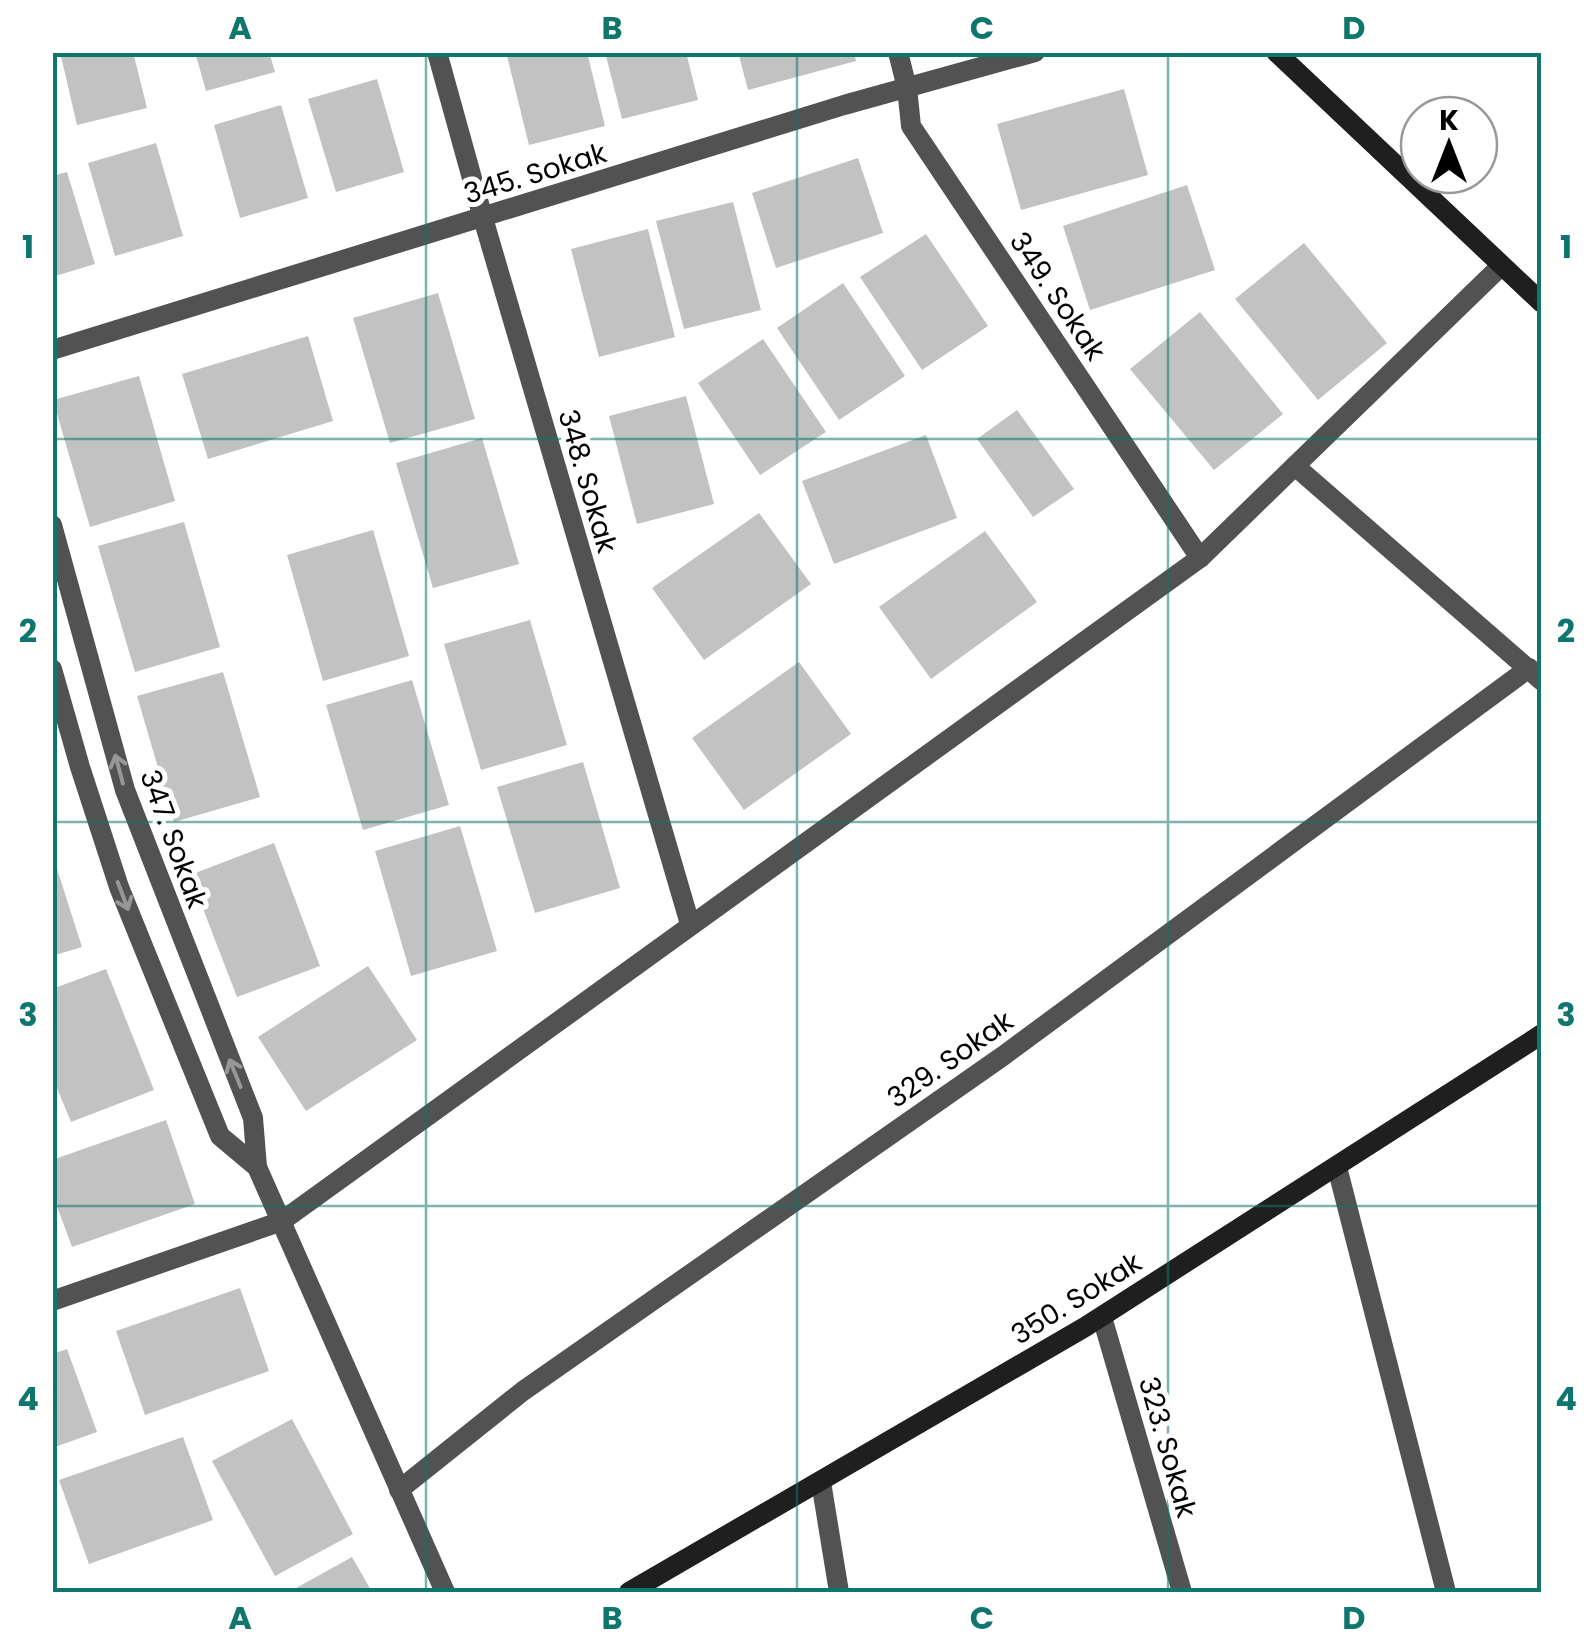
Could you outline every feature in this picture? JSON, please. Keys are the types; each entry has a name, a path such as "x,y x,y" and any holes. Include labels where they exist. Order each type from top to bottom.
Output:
{"street":[{"name":"348. Sokak","path":"437,52 482,218 690,924"},
{"name":"349. Sokak","path":"898,52 908,88 911,126 1200,558"},
{"name":"345. Sokak","path":"52,350 1035,52"},
{"path":"1276,52 1542,303"},
{"path":"52,1302 282,1221 1200,558 1501,266"},
{"path":"1294,466 1535,674"},
{"name":"347. Sokak","path":"52,525 124,790 252,1118 257,1166 444,1592"},
{"name":"347. Sokak","path":"52,669 119,887 220,1136 257,1166"},
{"name":"329. Sokak","path":"400,1490 523,1391 1003,1056 1535,674"},
{"name":"350. Sokak","path":"629,1592 1102,1317 1542,1034"},
{"path":"1337,1166 1446,1592"},
{"name":"323. Sokak","path":"1102,1317 1182,1592"},
{"path":"821,1482 839,1592"}],"building":[{"path":"60,52 133,52 147,108 77,125"},
{"path":"195,52 269,52 275,72 206,91"},
{"path":"506,52 587,52 605,126 529,145"},
{"path":"605,52 686,52 698,100 622,119"},
{"path":"738,52 854,52 856,61 748,90"},
{"path":"377,79 404,172 336,192 308,99"},
{"path":"1124,89 1148,175 1021,210 997,124"},
{"path":"281,105 308,198 240,218 214,125"},
{"path":"156,143 183,236 115,256 88,163"},
{"path":"858,158 883,233 776,268 752,193"},
{"path":"67,172 95,264 52,277 52,176"},
{"path":"1187,185 1215,270 1090,310 1063,226"},
{"path":"733,202 761,310 684,329 656,221"},
{"path":"648,229 675,337 599,357 571,249"},
{"path":"926,234 988,326 922,370 860,277"},
{"path":"1304,243 1387,343 1318,400 1235,299"},
{"path":"843,283 905,376 839,420 777,328"},
{"path":"438,293 475,419 390,443 353,318"},
{"path":"1200,312 1283,414 1214,470 1130,369"},
{"path":"308,336 333,421 208,459 182,374"},
{"path":"763,339 826,432 760,475 698,383"},
{"path":"139,376 175,501 90,527 53,400"},
{"path":"686,396 714,504 637,524 609,416"},
{"path":"1017,410 1074,489 1033,517 977,439"},
{"path":"926,435 957,518 834,564 802,481"},
{"path":"482,438 519,564 433,588 396,463"},
{"path":"759,513 811,584 704,660 652,588"},
{"path":"184,522 220,647 135,672 98,546"},
{"path":"373,530 409,656 323,681 287,555"},
{"path":"985,531 1037,602 931,679 879,607"},
{"path":"530,620 567,745 481,770 444,644"},
{"path":"799,662 851,734 744,810 692,738"},
{"path":"223,672 260,797 174,822 137,696"},
{"path":"412,680 449,805 363,830 326,705"},
{"path":"583,762 620,888 535,913 497,787"},
{"path":"460,826 497,951 411,976 375,851"},
{"path":"274,843 320,966 237,997 190,875"},
{"path":"52,853 82,947 52,956"},
{"path":"368,966 417,1040 306,1111 258,1037"},
{"path":"106,969 154,1090 71,1122 52,1076 52,989"},
{"path":"166,1120 195,1204 72,1247 52,1193 52,1160"},
{"path":"240,1288 269,1371 145,1415 116,1331"},
{"path":"67,1349 97,1432 52,1448 52,1354"},
{"path":"292,1419 353,1534 275,1576 212,1461"},
{"path":"183,1437 213,1520 89,1564 59,1480"},
{"path":"352,1557 372,1592 289,1592"}]}
